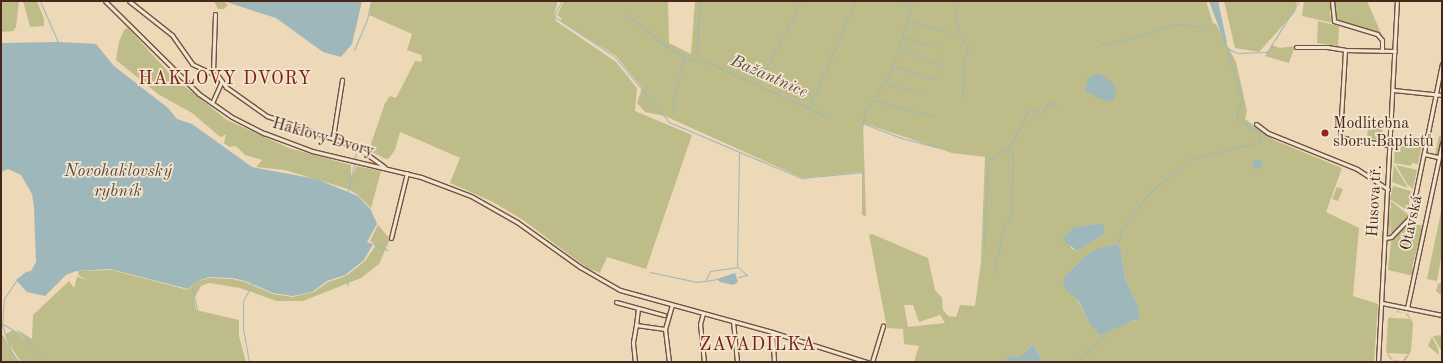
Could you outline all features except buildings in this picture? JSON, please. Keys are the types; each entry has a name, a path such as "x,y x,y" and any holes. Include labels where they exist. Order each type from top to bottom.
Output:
{"street":[{"name":"Haklovy Dvory","path":"105,1 183,80 212,104 264,133 291,144 407,173"},
{"name":"Haklovy Dvory","path":"128,1 172,35 186,59 192,64 213,72 226,87 267,116 333,137 363,150 387,168"},
{"path":"1332,1 1334,21 1377,34 1382,40 1382,51"},
{"name":"Husova tř.","path":"1379,362 1397,1"},
{"path":"213,72 216,14"},
{"path":"1306,40 1306,46"},
{"path":"1296,47 1306,46 1345,50 1395,51"},
{"path":"1345,50 1340,137 1390,145"},
{"name":"Otavská","path":"1385,238 1391,237 1410,219 1442,64"},
{"name":"Haklovy Dvory","path":"333,137 342,80"},
{"path":"212,104 218,85 222,81"},
{"path":"1393,90 1442,95"},
{"path":"1256,124 1268,133 1357,169 1388,189"},
{"name":"Otavská","path":"1407,308 1442,143"},
{"path":"1424,154 1438,157"},
{"path":"392,238 407,173 492,206 600,280 620,290 772,332 867,362"},
{"path":"616,302 664,315"},
{"path":"1382,303 1442,316"},
{"path":"669,362 665,329 672,305"},
{"path":"636,362 633,342 638,309"},
{"path":"703,313 700,324 704,362"},
{"path":"733,321 737,362"},
{"path":"636,325 665,329"},
{"path":"872,362 883,326"},
{"path":"772,332 774,362"}],"shaded area":[{"path":"1,1 19,1 16,27 13,31 1,32"},
{"path":"23,1 37,1 44,19 44,26 30,27"},
{"path":"214,1 223,1 228,5 224,9 218,9"},
{"path":"372,1 558,1 554,14 556,21 616,62 637,88 635,111 692,135 646,269 607,257 600,273 587,268 523,220 493,202 450,183 460,158 426,143 400,132 395,150 389,158 386,159 372,152 371,144 385,103 390,96 396,98 415,61 421,62 422,59 421,55 407,50 412,34 369,15"},
{"path":"564,1 668,1 669,43 691,54 695,1 1206,1 1213,23 1216,24 1236,62 1247,111 1245,119 1274,140 1342,168 1326,212 1359,228 1353,296 1378,304 1374,362 1043,362 1033,344 1020,357 1008,356 1005,362 914,362 919,346 904,344 903,329 887,328 869,235 872,234 928,258 935,290 942,298 943,310 948,316 956,317 960,305 975,306 981,262 985,157 952,153 863,123 866,216 862,215 862,172 802,178 665,116 645,112 637,103 642,88 616,56 562,22 561,18 557,15","holes":["1095,224 1104,234 1077,251 1071,248 1069,234 1075,227","1102,249 1121,251 1125,278 1137,304 1135,321 1126,323 1089,323 1065,276 1083,258","904,305 913,305 919,322 940,315 945,323 908,327"]},
{"path":"1224,1 1297,1 1295,12 1259,52 1235,48"},
{"path":"1304,1 1331,1 1330,16 1333,23 1302,16"},
{"path":"1334,1 1367,1 1383,38 1377,33 1336,20"},
{"path":"1318,21 1339,26 1338,46 1317,43"},
{"path":"128,28 173,77 227,120 289,148 351,165 351,179 356,166 381,171 371,208 358,195 348,189 285,170 256,167 262,160 245,155 236,146 229,147 224,143 226,134 222,137 219,136 192,113 158,94 116,60 119,42 124,30"},
{"path":"1272,45 1280,48 1295,46 1289,63 1265,56"},
{"path":"1374,120 1383,121 1382,140 1367,139 1368,128 1373,129"},
{"path":"1424,135 1418,164 1412,163 1411,166 1394,163 1395,146"},
{"path":"1439,136 1442,136 1442,141 1438,154 1435,155"},
{"path":"1394,165 1408,188 1392,182"},
{"path":"1396,165 1417,170 1413,189 1407,184"},
{"path":"1393,186 1411,191 1408,211 1390,199"},
{"path":"1337,187 1343,189 1338,201 1332,199"},
{"path":"1391,201 1410,216 1392,234 1391,232"},
{"path":"1389,206 1391,210 1390,235 1386,232"},
{"path":"1442,207 1442,254 1437,281 1427,279"},
{"path":"1410,222 1423,226 1412,268 1415,269 1414,276 1388,270 1391,241"},
{"path":"378,225 390,239 379,264 361,278 303,301 277,301 240,288 209,283 201,286 194,299 196,310 239,320 239,336 246,362 21,362 7,341 6,334 13,330 26,340 16,329 32,339 33,315 69,281 74,288 77,277 89,280 79,276 78,271 112,270 188,290 196,282 209,278 232,279 245,282 273,294 293,297 314,292 328,282 346,276 365,261 376,245 370,241"},
{"path":"1442,282 1442,296 1436,291 1438,284"},
{"path":"1397,311 1404,313 1396,312 1390,318 1410,319 1405,313 1408,314 1413,323 1411,351 1406,360 1399,362 1393,360 1390,359 1386,351 1388,319","holes":["1388,353 1408,354 1402,361 1393,360"]},
{"path":"1,335 3,335 18,362 1,362"},
{"path":"1442,335 1442,352 1433,336"},
{"path":"1432,337 1438,348 1439,355 1428,346"}],"water":[{"path":"223,1 362,1 352,44 341,57 323,52 276,18"},
{"path":"1209,1 1218,1 1227,43 1225,44"},
{"name":"Novohaklovský rybník","path":"58,42 96,44 114,66 168,108 177,119 192,124 252,167 316,179 358,196 371,210 377,224 367,242 373,244 364,260 345,275 327,281 312,292 293,296 273,293 245,281 232,278 209,277 196,282 188,289 110,269 76,271 66,275 45,296 27,292 16,280 26,272 31,271 36,262 34,207 32,194 21,175 8,169 1,172 1,43"},
{"path":"1099,73 1114,84 1116,93 1114,100 1105,101 1085,91 1088,78"},
{"path":"1255,160 1259,160 1261,164 1259,168 1255,168 1253,166 1253,162"},
{"path":"1095,224 1104,225 1104,234 1077,251 1062,239 1074,227"},
{"path":"1111,245 1117,245 1121,251 1125,278 1137,304 1140,318 1100,335 1089,323 1078,300 1067,291 1063,284 1065,276 1083,258 1092,251"},
{"path":"735,273 738,282 733,285 720,282 717,279"},
{"path":"1033,344 1043,362 1005,362 1008,356 1020,357"}],"waterway":[{"path":"40,1 58,42"},
{"path":"354,50 367,19 371,1"},
{"path":"562,1 555,12 555,17 615,57 669,122 801,178 864,172"},
{"path":"626,14 671,50 692,60 697,58 699,1"},
{"path":"757,85 802,1"},
{"path":"809,108 855,1"},
{"path":"896,1 907,6"},
{"path":"862,128 865,112 887,78 899,50 912,1"},
{"path":"954,1 958,34 968,47 964,60 962,98"},
{"path":"1227,48 1237,53 1267,52 1299,1"},
{"path":"907,21 949,32"},
{"path":"1096,40 1102,44 1133,38 1176,24 1209,27"},
{"path":"902,37 942,48"},
{"path":"1118,247 1120,232 1149,193 1190,159 1259,142 1260,134 1236,118 1242,100 1225,43"},
{"path":"900,50 941,65"},
{"path":"672,108 684,56"},
{"name":"Bažantnice","path":"700,59 828,117"},
{"path":"893,66 928,78 938,77"},
{"path":"885,83 922,94"},
{"path":"872,100 933,116"},
{"path":"994,272 1003,230 1012,212 1013,153 1008,149 1029,110 1033,109 1041,114 1049,102 1062,110"},
{"path":"254,104 259,108"},
{"path":"264,112 270,115"},
{"path":"862,123 901,138 940,148"},
{"path":"314,130 321,132"},
{"path":"324,133 330,134"},
{"path":"335,136 340,137"},
{"path":"344,139 350,142"},
{"path":"354,143 358,146"},
{"path":"984,249 988,160 1007,149"},
{"path":"355,158 357,150"},
{"path":"650,272 697,282 705,281 710,271 737,267 739,152"},
{"path":"348,191 354,163"},
{"path":"373,244 388,250"},
{"path":"738,267 747,275 738,277"},
{"path":"345,275 348,286"},
{"path":"706,281 717,279"},
{"path":"16,281 4,299 2,325 11,351 19,362"},
{"path":"249,362 243,327 243,301 252,284"},
{"path":"192,288 197,310"},
{"path":"3,324 25,337 44,362"},
{"path":"1076,362 1108,333"}],"place":[{"name":"Modlitebna sboru Baptistů","path":"1325,133"}],"district":[{"name":"HAKLOVY DVORY","path":"225,79"},
{"name":"ZAVADILKA","path":"758,345"}]}
